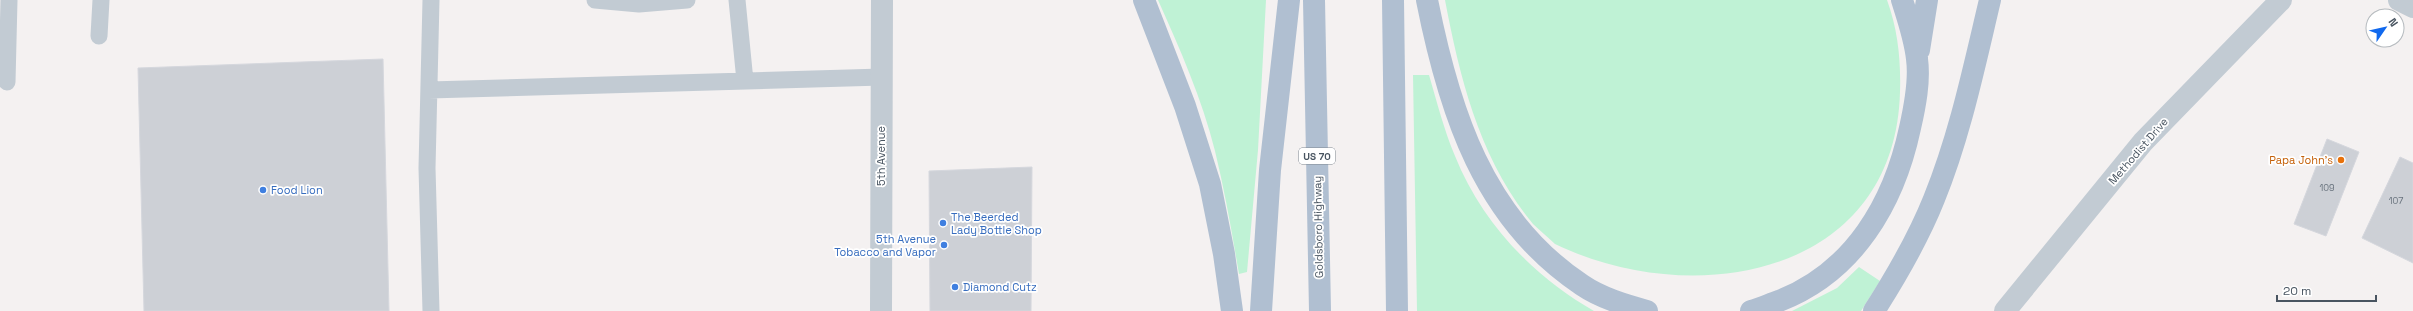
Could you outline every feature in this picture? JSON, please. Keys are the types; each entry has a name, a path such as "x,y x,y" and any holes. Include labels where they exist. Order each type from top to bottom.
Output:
{"main road":[{"path":"1144,0 1185,106 1210,184 1224,254 1232,311"},
{"path":"1260,311 1270,170 1289,0"},
{"name":"Goldsboro Highway","path":"1314,0 1320,311"},
{"path":"1392,0 1397,311"},
{"path":"1427,0 1442,69 1455,112 1472,155 1491,191 1518,227 1548,257 1582,285 1617,302 1647,311"},
{"path":"1902,0 1917,59"},
{"path":"1751,311 1797,294 1837,267 1868,232 1889,196 1906,150 1915,105 1917,59 1927,0"},
{"path":"1874,311 1915,242 1934,198 1958,126 1990,0"}],"street":[{"name":"5th Avenue","path":"881,311 882,0"},
{"name":"Methodist Drive","path":"2005,311 2142,142 2281,0"},
{"path":"2399,0 2413,7"}],"lane":[{"path":"0,4 5,0"},
{"path":"7,82 9,0"},
{"path":"98,36 101,0"},
{"path":"430,0 428,168 432,311"},
{"path":"595,0 639,4 687,0"},
{"path":"737,0 745,81"},
{"path":"429,90 882,77"}],"green space":[{"path":"1158,0 1266,0 1258,150 1247,272 1239,274 1222,182 1204,112"},
{"path":"1445,0 1887,0 1896,34 1900,80 1900,92 1889,154 1864,203 1825,239 1778,262 1724,274 1667,274 1610,264 1555,244 1533,224 1515,199 1499,173 1475,118 1465,89"},
{"path":"1413,75 1429,75 1444,126 1455,156 1479,203 1494,225 1530,264 1571,297 1594,311 1417,311"},
{"path":"1859,267 1880,281 1861,311 1792,311 1837,288"}],"building":[{"name":"Food Lion","path":"383,59 389,311 144,311 138,68"},
{"path":"2327,139 2359,152 2326,236 2294,224"},
{"path":"2400,157 2413,163 2413,263 2362,238"},
{"path":"1032,167 1031,311 930,311 929,171"}],"place":[{"name":"Papa John's","path":"2341,160"},
{"name":"Food Lion","path":"263,190"},
{"name":"The Beerded Lady Bottle Shop","path":"943,223"},
{"name":"5th Avenue Tobacco and Vapor","path":"944,245"},
{"name":"Diamond Cutz","path":"955,287"}]}
